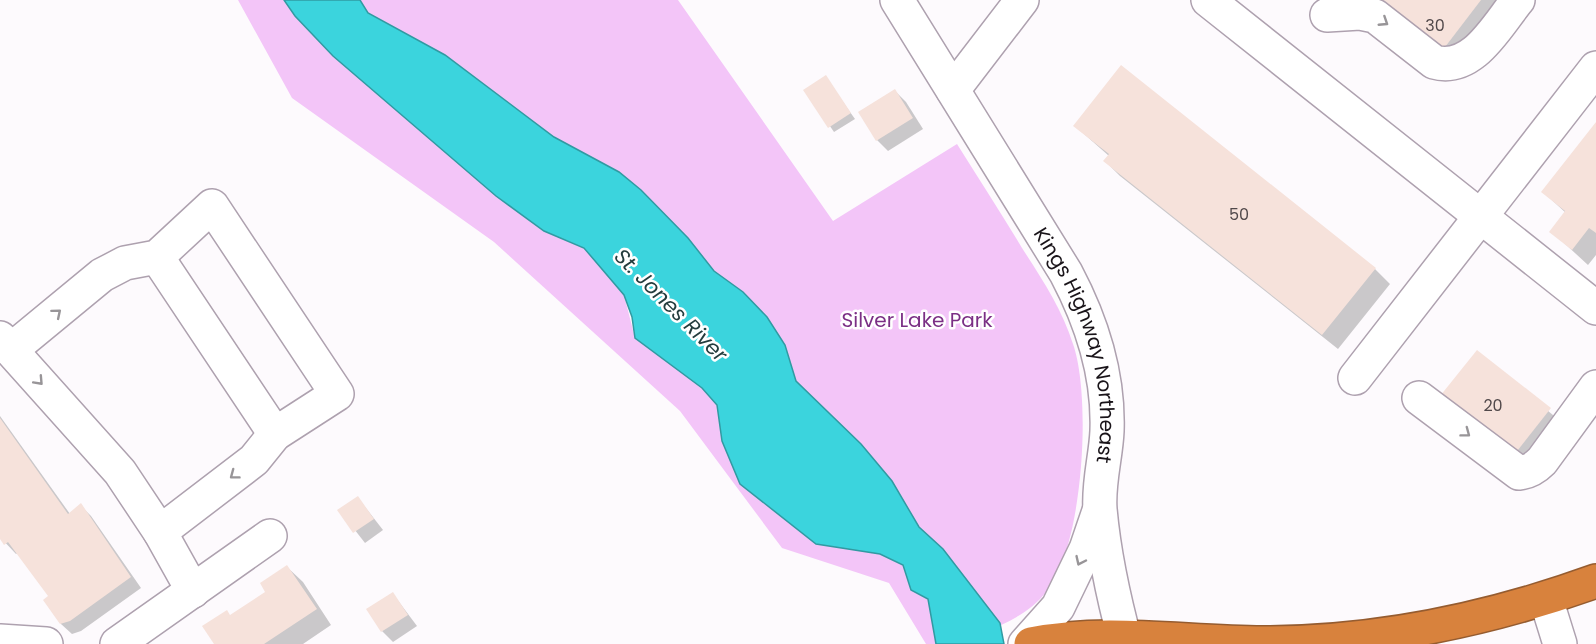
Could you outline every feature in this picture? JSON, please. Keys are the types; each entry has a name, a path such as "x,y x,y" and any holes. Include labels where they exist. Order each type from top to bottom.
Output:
{"highway":[{"path":"1031,644 1091,637 1125,641 1260,644 1366,638 1429,628 1546,599 1596,581"}],"street":[{"name":"Kings Highway Northeast","path":"897,0 1066,273 1082,303 1094,338 1108,408 1100,506 1125,641"},
{"path":"953,90 1022,0"},
{"path":"1208,0 1596,308"},
{"path":"1327,15 1360,13 1375,16 1434,62 1444,65 1466,60 1518,0"},
{"path":"1355,378 1596,68"},
{"path":"160,532 254,460 275,434 337,394 212,206 157,257 125,263 102,275 6,344 120,472 160,532 193,591"},
{"path":"157,257 275,434"},
{"path":"1419,398 1519,473 1525,473 1533,470 1542,461 1596,387"},
{"path":"1025,644 1058,607 1086,549 1100,506"},
{"path":"131,640 193,591 270,536"},
{"path":"1546,599 1560,644"},
{"path":"0,640 46,644"}],"green space":[{"path":"238,0 284,0 295,16 333,56 496,196 544,231 584,248 624,295 635,338 702,388 718,405 722,441 816,544 880,554 903,565 911,590 928,599 936,644 926,644 889,583 782,548 680,411 494,242 292,98"},
{"name":"Silver Lake Park","path":"360,0 678,0 833,221 957,144 1051,294 1073,344 1079,368 1083,434 1076,508 1069,541 1059,570 1047,591 1027,611 1015,618 990,630 949,644 1000,623 943,549 919,527 892,481 861,444 796,381 785,345 743,292 714,271 688,238 641,190 619,172 554,137 445,55 368,13"}],"water":[{"name":"St. Jones River","path":"284,0 360,0 368,13 445,55 554,137 619,172 641,190 688,238 714,271 743,292 767,317 785,345 796,381 861,444 892,481 919,527 943,549 1000,623 1004,644 936,644 928,599 911,590 903,565 880,554 816,544 740,484 722,441 717,405 702,388 635,338 632,317 624,295 584,248 544,231 496,196 333,56 295,16"}],"building":[{"path":"1375,0 1481,0 1442,51"},
{"path":"1121,65 1376,268 1322,335 1103,161 1109,154 1073,126"},
{"path":"826,75 851,113 828,128 803,90"},
{"path":"895,89 913,118 876,141 858,112"},
{"path":"1596,122 1596,233 1589,228 1572,250 1549,232 1565,211 1541,192"},
{"path":"1477,350 1551,408 1510,460 1436,401"},
{"path":"0,418 68,514 81,503 131,577 70,621 60,624 43,600 48,596 8,542 4,545 0,539"},
{"path":"358,496 374,519 353,533 337,510"},
{"path":"287,565 317,609 264,644 214,644 202,626 227,610 230,615 265,592 260,583"},
{"path":"393,592 408,615 381,632 366,609"}]}
